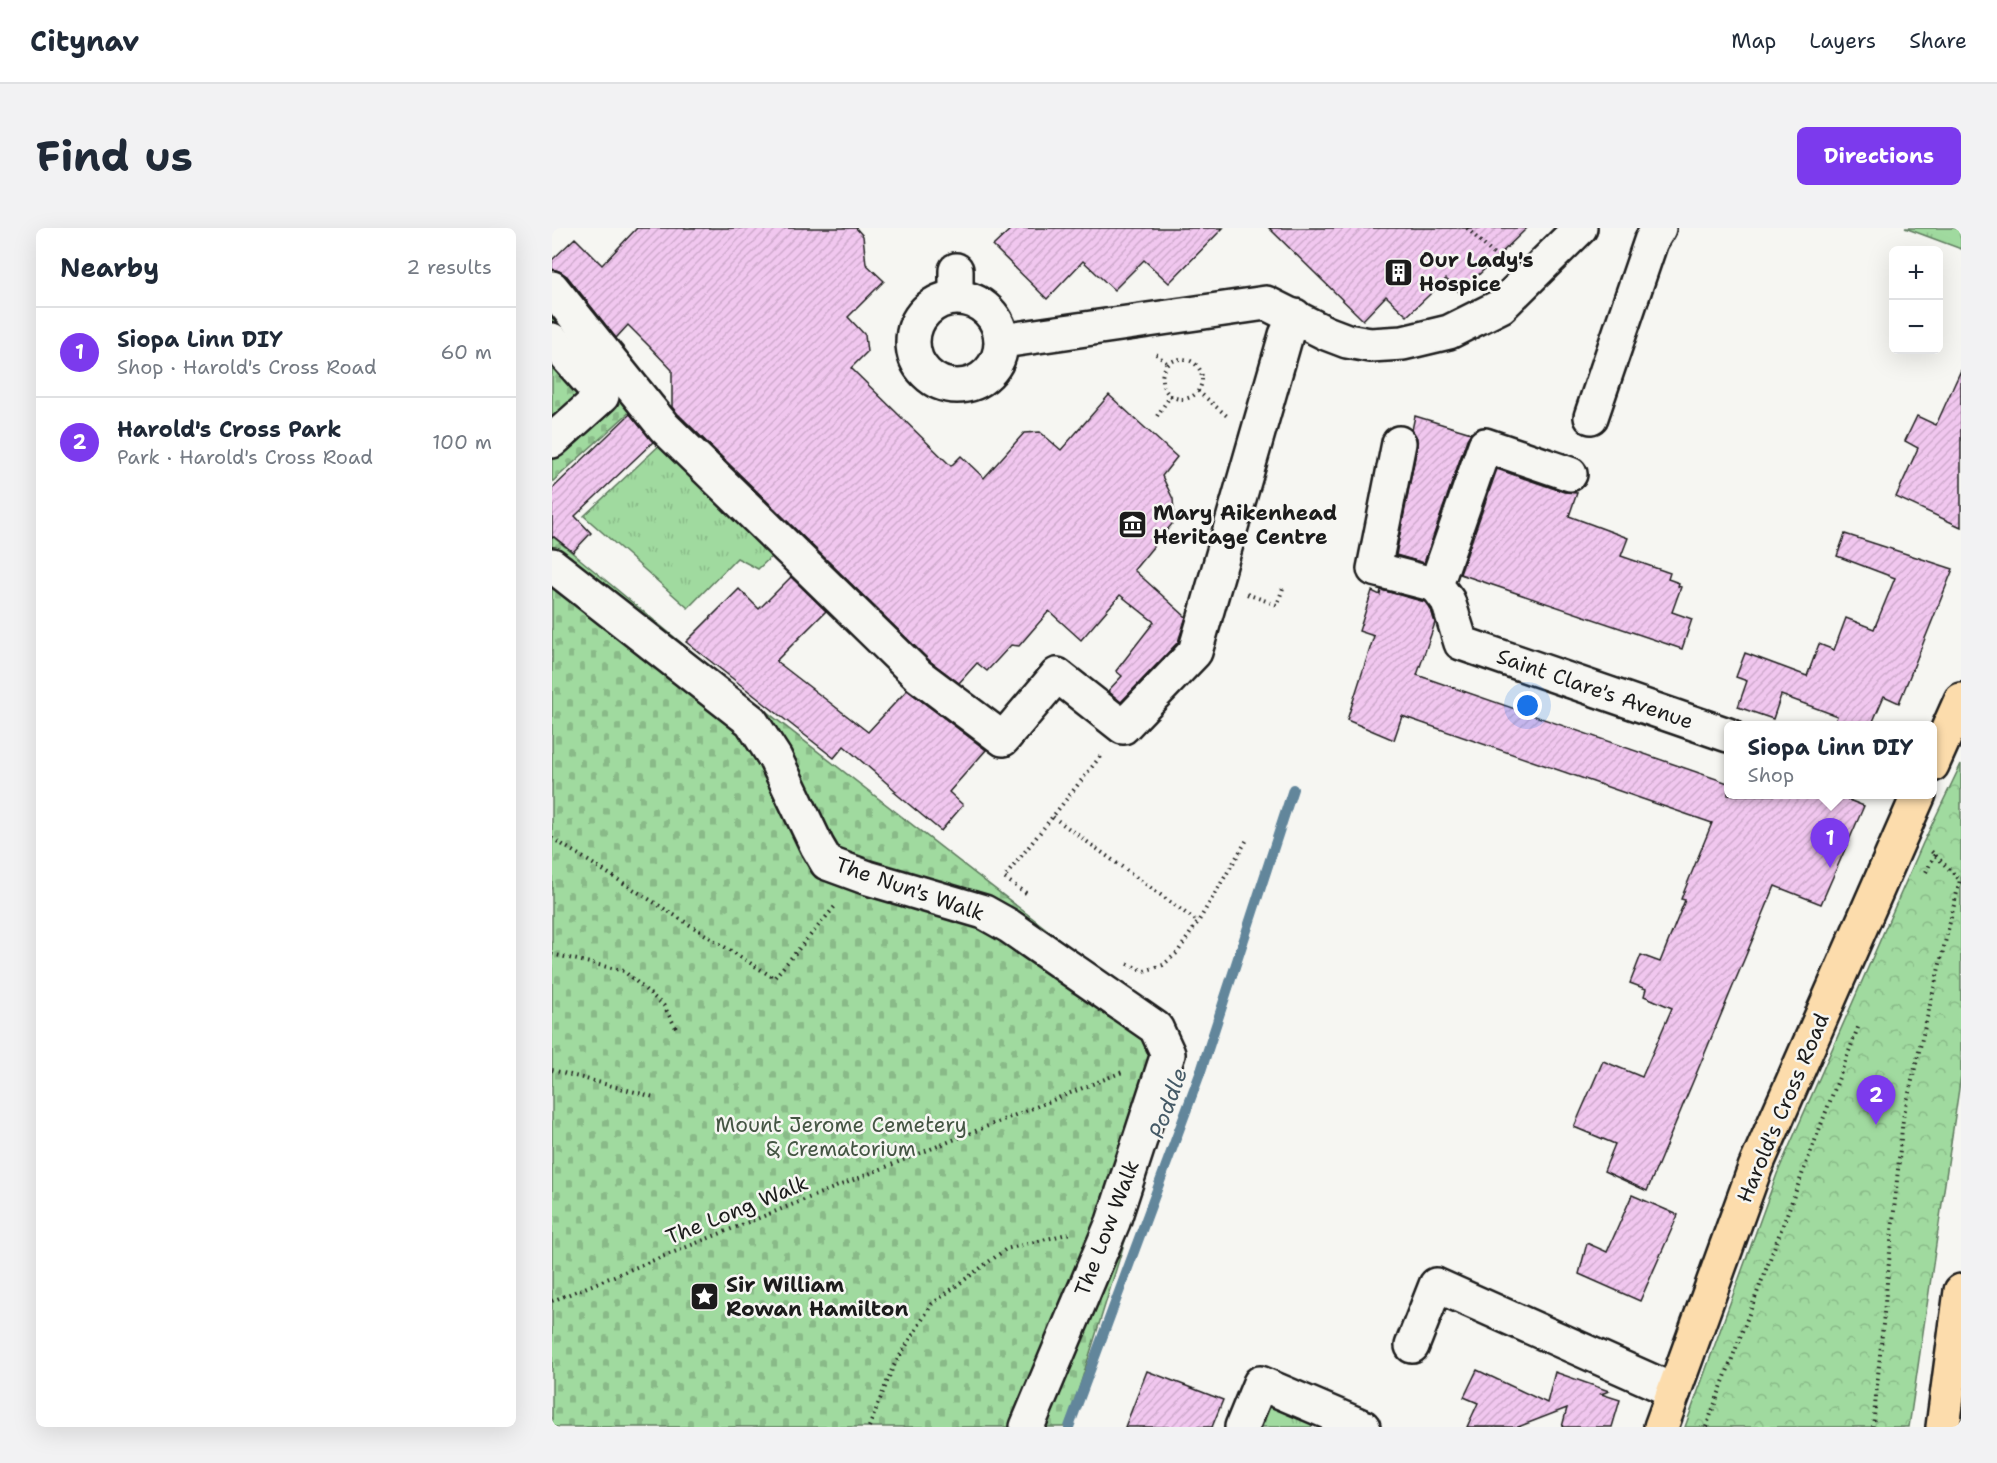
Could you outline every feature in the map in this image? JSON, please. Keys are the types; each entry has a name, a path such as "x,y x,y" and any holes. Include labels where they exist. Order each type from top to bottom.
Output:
{"main road":[{"path":"1937,754 1961,700"},
{"name":"Harold's Cross Road","path":"1661,1427 1755,1168 1902,834 1911,799"},
{"path":"1943,1427 1961,1291"}],"street":[{"path":"1002,341 1266,303 1347,341 1370,345 1404,343 1449,332 1501,306 1580,228"},
{"path":"1591,417 1651,241 1659,228"},
{"path":"956,284 972,300 987,308 997,320 1002,341 998,359 984,378 970,385 955,387 944,385 930,378 920,366 913,352 913,332 920,318 932,304 947,299 956,284"},
{"path":"552,288 664,427 919,676 1003,739 1057,675 1124,727 1196,652 1283,346 1295,316"},
{"path":"552,340 602,396 552,441"},
{"path":"1399,443 1374,569 1436,585 1485,446 1570,474"},
{"name":"The Nun's Walk","path":"555,577 750,721 775,758 827,862 861,876 984,912 1009,926 1162,1041"},
{"name":"Saint Clare's Avenue","path":"1436,585 1448,601 1461,643 1724,734"},
{"name":"The Low Walk","path":"1027,1427 1113,1222 1162,1041"},
{"path":"1412,1346 1436,1286 1674,1391"},
{"path":"1242,1427 1260,1383 1343,1423"}],"path":[{"path":"1183,360 1194,363 1201,373 1199,390 1190,398 1185,399 1171,395 1163,383 1168,366 1183,360"},
{"path":"1157,416 1171,395"},
{"path":"1215,584 1277,605 1283,588"},
{"path":"1033,898 1004,878 1124,727"},
{"path":"1053,816 1198,922"},
{"path":"1873,1427 1903,1118 1960,880 1923,843 1902,834"},
{"path":"552,838 774,978 861,876"},
{"path":"1128,963 1144,971 1163,964 1177,953 1248,838"},
{"path":"1924,876 1935,854"},
{"path":"552,954 624,971 664,1006 676,1028"},
{"path":"1706,1427 1863,1014"},
{"name":"The Long Walk","path":"552,1301 1162,1041"},
{"path":"552,1070 654,1097"},
{"path":"869,1427 893,1367 932,1304 1006,1250 1113,1222"}],"green space":[{"path":"1905,228 1961,228 1961,249"},
{"path":"552,315 634,408 552,482"},
{"path":"663,442 774,554 758,569 737,558 688,608 584,516"},
{"name":"Mount Jerome Cemetery & Crematorium","path":"552,536 736,688 1178,1031 1176,1077 1067,1427 552,1427"},
{"path":"1961,764 1961,1075 1909,1427 1685,1427 1777,1174 1923,843"},
{"path":"1263,1402 1313,1422 1311,1427 1254,1427"}],"building":[{"path":"637,228 856,228 863,236 866,264 884,281 848,317 865,335 867,352 851,368 951,466 961,456 984,478 1024,433 1040,432 1061,450 1109,395 1177,457 1162,476 1173,499 1172,524 1134,570 1186,617 1178,642 1121,702 1108,691 1122,676 1116,671 1154,622 1120,595 1081,640 1049,611 1019,646 1011,645 987,671 977,663 959,683 931,662 678,414 672,407 672,370 649,346 628,325 616,338 567,276 552,269 552,260 575,238 602,265"},
{"path":"1012,228 1223,228 1169,283 1144,260 1114,290 1083,261 1047,299 993,246"},
{"name":"Our Lady's Hospice","path":"1269,228 1527,228 1460,293 1446,279 1407,316 1386,296 1363,320"},
{"path":"1961,370 1961,527 1896,497 1918,448 1905,441 1917,416 1936,425"},
{"path":"630,414 653,442 575,516 591,533 573,552 554,537 552,538 552,489"},
{"path":"1415,416 1471,433 1424,563 1396,555 1417,447 1417,438 1412,430"},
{"path":"1497,469 1564,492 1577,493 1569,516 1628,538 1621,556 1670,573 1668,579 1679,583 1678,586 1681,587 1672,612 1692,619 1682,649 1460,574"},
{"path":"1845,534 1953,569 1899,703 1884,696 1873,721 1836,721 1837,716 1781,695 1773,719 1738,707 1747,681 1736,677 1745,653 1807,676 1819,644 1834,650 1846,618 1874,629 1895,578 1837,556"},
{"path":"791,577 826,611 776,661 868,732 907,690 986,750 949,792 963,805 941,831 844,746 834,758 686,642 739,589 759,609"},
{"path":"1381,590 1425,602 1431,610 1435,623 1417,675 1724,782 1724,799 1846,799 1864,806 1821,904 1775,886 1647,1191 1604,1171 1615,1144 1574,1127 1603,1061 1642,1077 1672,1008 1644,996 1646,989 1630,983 1641,955 1660,962 1685,900 1681,899 1712,823 1402,716 1394,740 1347,720 1374,636 1359,631 1372,591 1380,595"},
{"path":"1632,1195 1678,1215 1640,1301 1579,1274 1587,1243 1607,1252"},
{"path":"1477,1370 1547,1403 1555,1372 1609,1391 1601,1394 1620,1400 1612,1427 1562,1427 1567,1408 1518,1427 1467,1427 1478,1403 1464,1397"},
{"path":"1147,1371 1223,1400 1212,1427 1125,1427"}],"waterway":[{"name":"Poddle","path":"1069,1427 1201,1071 1293,789"}],"place":[{"name":"Our Lady's Hospice","path":"1398,272"},
{"name":"Mary Aikenhead Heritage Centre","path":"1132,525"},
{"name":"Siopa Linn DIY","path":"1830,868"},
{"name":"Harold's Cross Park","path":"1876,1125"},
{"name":"Sir William Rowan Hamilton","path":"705,1297"}]}
